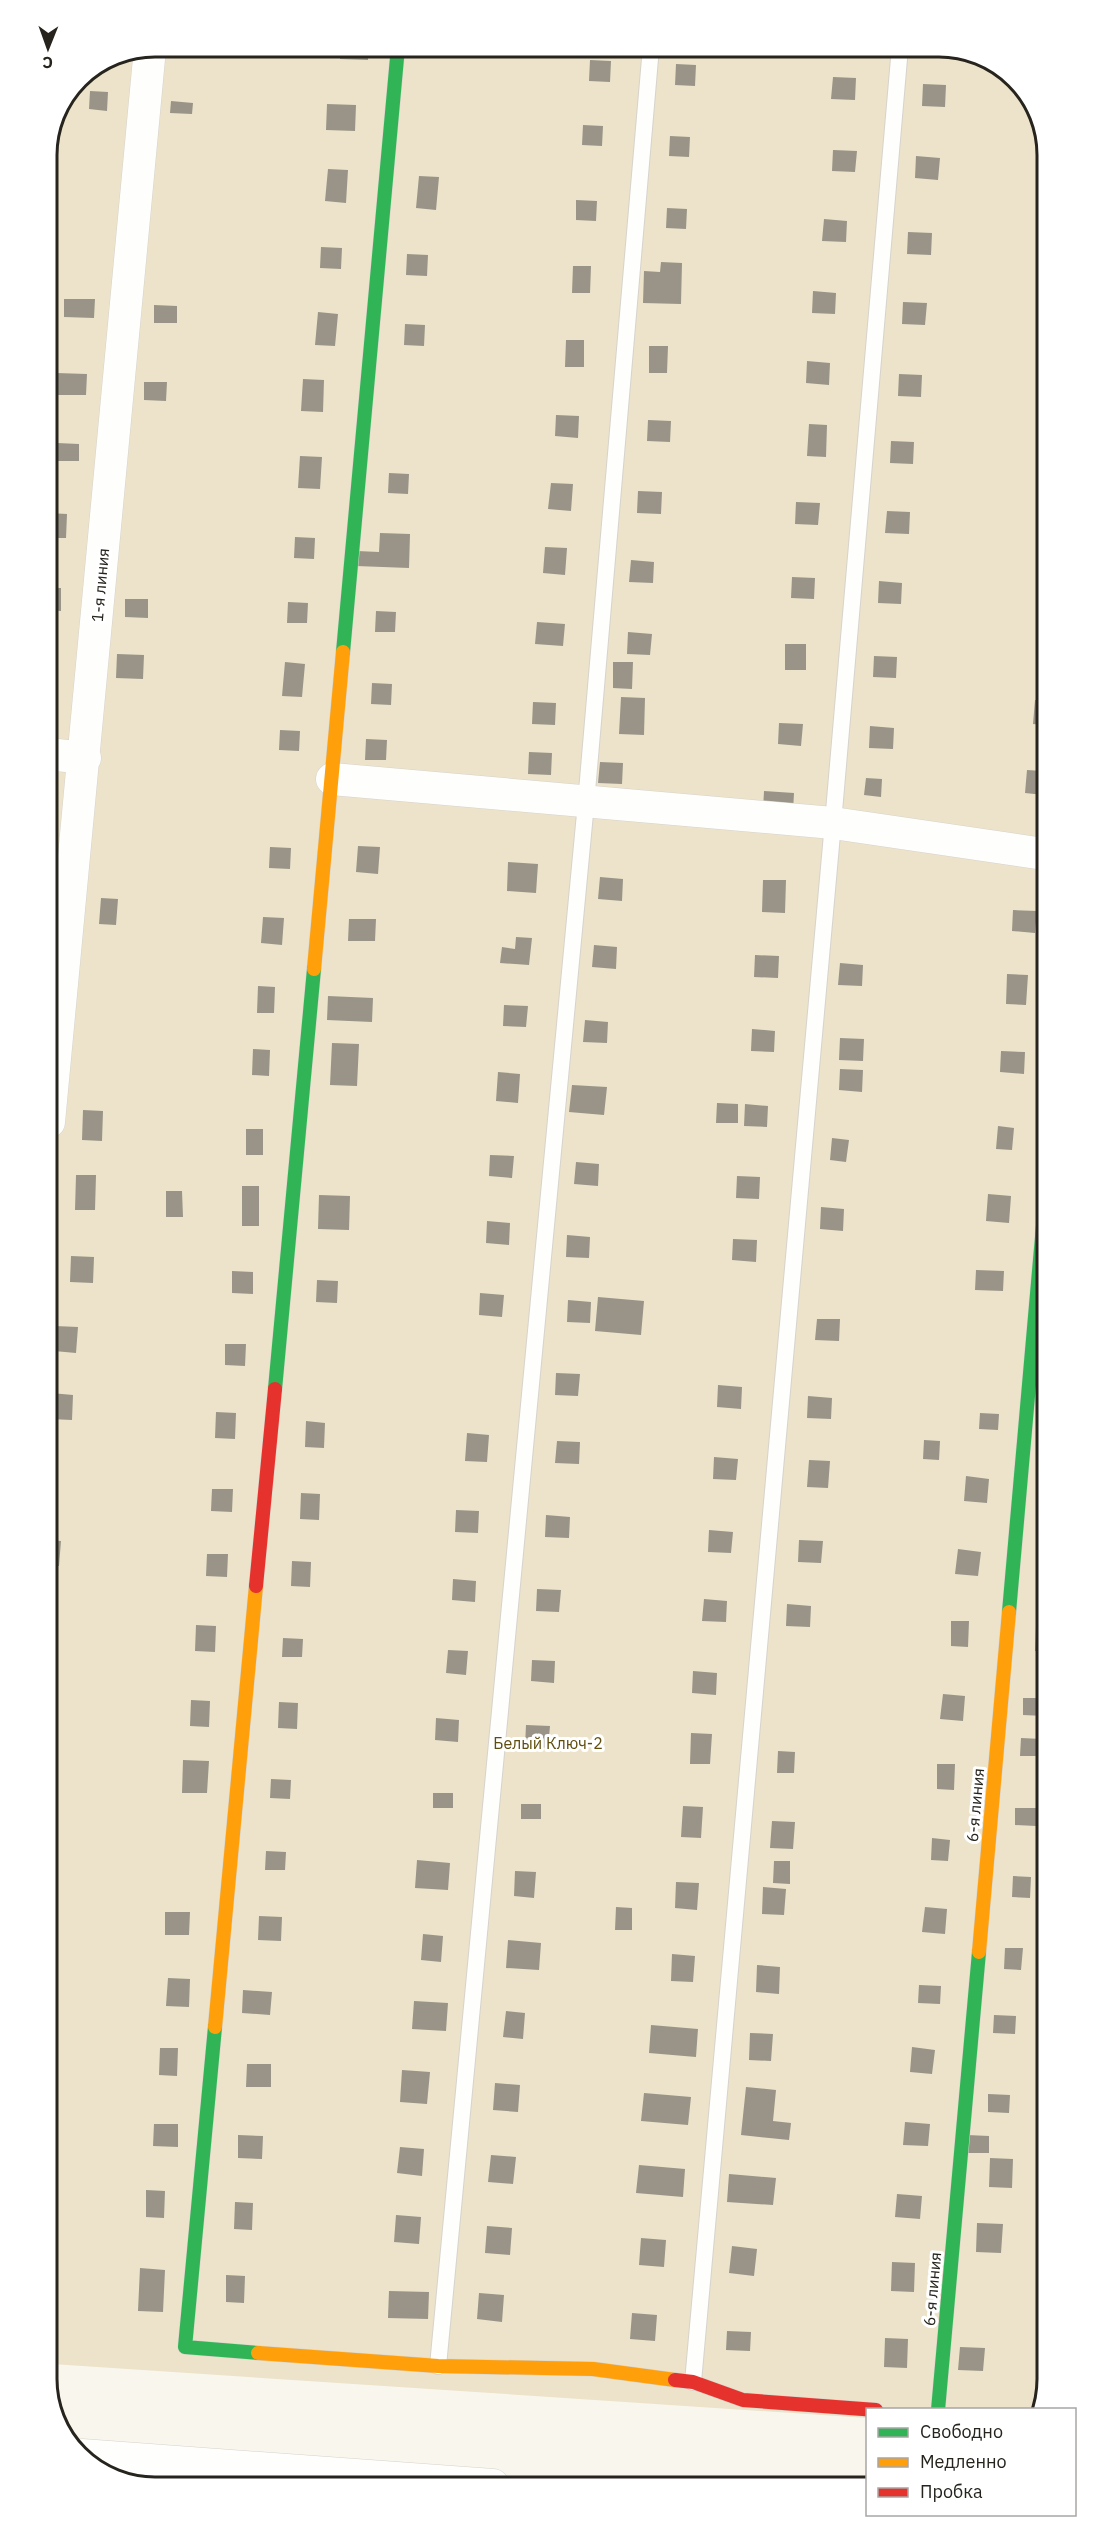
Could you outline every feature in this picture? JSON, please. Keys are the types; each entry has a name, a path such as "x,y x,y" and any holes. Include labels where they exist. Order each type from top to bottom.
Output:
{"street":[{"path":"397,57 185,2347 438,2366 593,2369 693,2382 743,2400 866,2408"},
{"name":"1-я линия","path":"57,1041 149,58"},
{"path":"57,755 85,758"},
{"path":"332,779 833,823 1037,853"},
{"name":"6-я линия","path":"938,2408 1037,1293"},
{"path":"95,2457 380,2477"}],"lane":[{"path":"438,2366 586,803 650,57"},
{"path":"693,2382 899,57"}],"green space":[{"name":"Белый Ключ-2","path":"155,57 945,57 971,62 999,77 1017,95 1032,123 1037,155 1037,2379 1033,2408 866,2408 866,2418 57,2364 57,149 64,117 74,101 86,86 117,64"}],"building":[{"path":"340,57 368,57 368,60 340,59"},
{"path":"590,60 611,61 610,82 589,81"},
{"path":"676,64 696,65 695,86 675,85"},
{"path":"833,77 856,78 855,100 831,99"},
{"path":"923,84 946,85 945,107 922,106"},
{"path":"90,91 108,92 107,111 89,109"},
{"path":"171,101 193,103 192,114 170,113"},
{"path":"327,104 356,105 355,131 326,130"},
{"path":"583,125 603,126 602,146 582,145"},
{"path":"670,136 690,137 689,157 669,156"},
{"path":"833,150 857,151 855,172 832,171"},
{"path":"916,156 940,158 938,180 915,178"},
{"path":"328,169 348,170 346,203 325,201"},
{"path":"419,176 439,177 436,210 416,208"},
{"path":"576,200 597,201 596,221 576,220"},
{"path":"667,208 687,209 686,229 666,228"},
{"path":"824,219 847,221 846,242 822,241"},
{"path":"908,232 932,233 931,255 907,254"},
{"path":"321,247 342,248 341,269 320,268"},
{"path":"407,254 428,255 427,276 406,275"},
{"path":"661,262 682,263 681,304 643,303 644,271 660,272"},
{"path":"573,266 591,266 590,293 572,293"},
{"path":"813,291 836,293 835,314 812,313"},
{"path":"64,299 95,299 94,318 64,317"},
{"path":"903,302 927,303 925,325 902,324"},
{"path":"154,305 177,306 177,323 154,323"},
{"path":"318,312 338,314 335,346 315,345"},
{"path":"405,324 425,325 424,346 404,345"},
{"path":"566,340 584,340 584,367 565,367"},
{"path":"649,346 668,346 667,373 649,373"},
{"path":"807,361 830,363 829,385 806,383"},
{"path":"57,373 87,374 86,395 57,395"},
{"path":"899,374 922,375 921,397 898,396"},
{"path":"303,379 324,380 323,412 301,411"},
{"path":"144,382 167,382 166,401 144,400"},
{"path":"556,415 579,416 578,438 555,436"},
{"path":"648,420 671,421 670,442 647,441"},
{"path":"809,424 827,425 826,457 807,456"},
{"path":"891,441 914,442 913,464 890,463"},
{"path":"57,443 79,444 79,461 57,461"},
{"path":"300,456 322,457 320,489 298,488"},
{"path":"389,473 409,474 408,494 388,493"},
{"path":"551,483 573,484 571,511 548,509"},
{"path":"638,491 662,492 661,514 637,513"},
{"path":"796,502 820,503 818,525 795,524"},
{"path":"887,511 910,512 909,534 885,533"},
{"path":"57,513 67,514 66,538 57,538"},
{"path":"380,533 410,534 409,568 356,566 357,551 379,552"},
{"path":"295,537 315,538 314,559 294,558"},
{"path":"545,547 567,548 565,575 543,573"},
{"path":"631,560 654,562 653,583 629,582"},
{"path":"792,577 815,578 814,599 791,598"},
{"path":"879,581 902,583 901,604 878,603"},
{"path":"57,588 61,588 61,611 57,611"},
{"path":"125,599 148,599 148,618 125,617"},
{"path":"288,602 308,603 307,623 287,623"},
{"path":"376,611 396,612 395,632 375,632"},
{"path":"537,622 565,624 563,646 535,644"},
{"path":"628,632 652,634 650,655 627,654"},
{"path":"785,644 806,644 806,670 785,670"},
{"path":"117,654 144,655 143,679 116,678"},
{"path":"874,656 897,657 896,678 873,677"},
{"path":"285,662 305,664 302,697 282,696"},
{"path":"613,662 633,662 632,689 613,688"},
{"path":"372,683 392,684 391,705 371,704"},
{"path":"621,697 645,698 644,735 619,734"},
{"path":"1035,700 1037,700 1037,724 1033,724"},
{"path":"533,702 556,703 555,725 532,724"},
{"path":"779,723 803,724 801,746 778,744"},
{"path":"870,726 894,728 893,749 869,748"},
{"path":"280,730 300,731 299,751 279,750"},
{"path":"366,739 387,740 386,760 365,760"},
{"path":"529,752 552,753 551,775 528,774"},
{"path":"600,762 623,763 622,784 598,783"},
{"path":"1027,770 1037,771 1037,794 1025,793"},
{"path":"866,778 882,779 881,797 864,795"},
{"path":"764,791 794,793 793,811 763,810"},
{"path":"358,846 380,847 378,874 356,872"},
{"path":"270,847 291,848 290,869 269,868"},
{"path":"508,862 538,864 536,893 507,891"},
{"path":"600,877 623,879 622,901 598,899"},
{"path":"763,880 786,880 785,913 762,912"},
{"path":"101,898 118,899 116,925 99,924"},
{"path":"1013,910 1037,911 1035,933 1012,931"},
{"path":"263,917 284,918 282,945 261,943"},
{"path":"349,919 376,919 375,941 348,941"},
{"path":"516,937 532,938 529,965 500,963 502,947 515,949"},
{"path":"594,945 617,947 616,969 592,967"},
{"path":"755,955 779,956 778,978 754,977"},
{"path":"840,963 863,965 862,986 838,985"},
{"path":"1007,974 1028,975 1026,1005 1006,1004"},
{"path":"258,986 275,987 274,1013 257,1013"},
{"path":"328,996 373,998 372,1022 327,1020"},
{"path":"504,1005 528,1006 526,1027 503,1026"},
{"path":"585,1020 608,1022 607,1043 583,1042"},
{"path":"752,1029 775,1031 774,1052 751,1051"},
{"path":"840,1038 864,1039 863,1061 839,1060"},
{"path":"332,1043 359,1044 357,1086 330,1085"},
{"path":"253,1049 270,1050 269,1076 252,1075"},
{"path":"1001,1051 1025,1052 1024,1074 1000,1072"},
{"path":"840,1069 863,1070 862,1092 839,1090"},
{"path":"498,1072 520,1074 518,1103 496,1101"},
{"path":"572,1085 607,1087 604,1115 569,1112"},
{"path":"717,1103 738,1104 738,1123 716,1123"},
{"path":"745,1104 768,1106 767,1127 744,1126"},
{"path":"83,1110 103,1111 102,1141 82,1140"},
{"path":"998,1126 1014,1128 1012,1150 996,1149"},
{"path":"246,1129 263,1129 263,1155 246,1155"},
{"path":"832,1138 849,1140 846,1162 830,1160"},
{"path":"490,1155 514,1156 512,1178 489,1176"},
{"path":"576,1162 599,1164 598,1186 574,1184"},
{"path":"76,1175 96,1175 95,1210 75,1210"},
{"path":"737,1176 760,1177 759,1199 736,1198"},
{"path":"242,1186 259,1186 259,1226 242,1226"},
{"path":"166,1191 182,1191 183,1217 166,1217"},
{"path":"988,1194 1011,1196 1009,1223 986,1221"},
{"path":"319,1195 350,1196 349,1230 318,1229"},
{"path":"821,1207 844,1209 843,1231 820,1229"},
{"path":"487,1221 510,1223 509,1245 486,1243"},
{"path":"567,1235 590,1237 589,1258 566,1257"},
{"path":"733,1239 757,1240 756,1262 732,1260"},
{"path":"71,1256 94,1257 93,1283 70,1282"},
{"path":"976,1270 1004,1271 1003,1291 975,1290"},
{"path":"232,1271 253,1272 253,1294 232,1293"},
{"path":"317,1280 338,1281 337,1303 316,1302"},
{"path":"480,1293 504,1295 502,1317 479,1315"},
{"path":"598,1297 644,1301 641,1335 595,1331"},
{"path":"568,1300 591,1302 590,1323 567,1322"},
{"path":"817,1319 840,1319 839,1341 815,1340"},
{"path":"57,1326 78,1327 76,1353 57,1351"},
{"path":"225,1344 246,1344 245,1366 225,1365"},
{"path":"556,1373 580,1374 578,1396 555,1395"},
{"path":"718,1385 742,1387 741,1409 717,1407"},
{"path":"57,1394 73,1395 72,1420 57,1419"},
{"path":"808,1396 832,1398 831,1419 807,1418"},
{"path":"216,1412 236,1413 235,1439 215,1438"},
{"path":"980,1413 999,1414 998,1430 979,1429"},
{"path":"306,1421 325,1423 324,1448 305,1447"},
{"path":"467,1433 489,1435 487,1462 465,1461"},
{"path":"924,1440 940,1441 939,1460 923,1459"},
{"path":"557,1441 580,1442 579,1464 555,1463"},
{"path":"714,1457 738,1459 736,1480 713,1479"},
{"path":"809,1460 830,1461 828,1488 807,1487"},
{"path":"966,1476 989,1479 987,1503 964,1501"},
{"path":"212,1489 233,1489 232,1512 211,1511"},
{"path":"301,1493 320,1494 319,1520 300,1519"},
{"path":"456,1510 479,1511 478,1533 455,1532"},
{"path":"546,1515 570,1517 569,1538 545,1537"},
{"path":"709,1530 733,1532 731,1553 708,1552"},
{"path":"799,1540 823,1541 821,1563 798,1562"},
{"path":"57,1541 61,1541 59,1566 57,1566"},
{"path":"958,1549 981,1552 978,1576 955,1574"},
{"path":"207,1554 228,1554 227,1577 206,1576"},
{"path":"292,1561 311,1562 310,1587 291,1586"},
{"path":"453,1579 476,1581 475,1602 452,1600"},
{"path":"537,1589 561,1590 559,1612 536,1611"},
{"path":"704,1599 727,1601 726,1622 702,1621"},
{"path":"787,1604 811,1606 810,1627 786,1626"},
{"path":"951,1621 969,1621 968,1647 951,1646"},
{"path":"196,1625 216,1626 215,1652 195,1651"},
{"path":"1036,1626 1037,1626 1037,1651 1035,1651"},
{"path":"283,1638 303,1639 302,1657 282,1657"},
{"path":"448,1650 468,1651 466,1675 446,1673"},
{"path":"532,1660 555,1661 554,1683 531,1681"},
{"path":"693,1671 717,1673 716,1695 692,1693"},
{"path":"943,1694 965,1696 963,1721 940,1719"},
{"path":"1023,1698 1037,1698 1037,1716 1023,1715"},
{"path":"191,1700 210,1701 209,1727 190,1726"},
{"path":"279,1702 298,1703 297,1729 278,1728"},
{"path":"436,1718 459,1720 458,1742 435,1740"},
{"path":"526,1725 550,1726 548,1748 525,1746"},
{"path":"691,1733 712,1734 710,1764 690,1764"},
{"path":"1021,1738 1037,1739 1037,1756 1020,1756"},
{"path":"778,1751 795,1752 794,1773 777,1773"},
{"path":"183,1760 209,1761 207,1793 182,1793"},
{"path":"937,1764 955,1764 954,1790 937,1789"},
{"path":"271,1779 291,1780 290,1799 270,1798"},
{"path":"433,1793 453,1793 453,1808 433,1808"},
{"path":"521,1804 541,1804 541,1819 521,1819"},
{"path":"683,1806 703,1807 701,1838 681,1837"},
{"path":"1015,1808 1037,1808 1036,1826 1015,1825"},
{"path":"772,1821 795,1822 793,1849 770,1848"},
{"path":"932,1838 950,1840 948,1861 931,1860"},
{"path":"266,1851 286,1852 285,1870 265,1870"},
{"path":"417,1860 450,1863 448,1890 415,1888"},
{"path":"774,1861 790,1861 790,1884 773,1883"},
{"path":"515,1871 536,1872 534,1898 514,1896"},
{"path":"1013,1876 1031,1877 1030,1898 1012,1897"},
{"path":"676,1882 699,1883 697,1910 675,1908"},
{"path":"763,1887 786,1889 784,1915 762,1914"},
{"path":"616,1907 632,1908 632,1930 615,1930"},
{"path":"925,1907 947,1909 945,1934 922,1932"},
{"path":"165,1912 190,1912 189,1935 165,1935"},
{"path":"259,1916 282,1917 281,1941 258,1940"},
{"path":"423,1934 443,1936 441,1962 421,1960"},
{"path":"508,1940 541,1943 539,1970 506,1968"},
{"path":"1005,1948 1023,1948 1021,1970 1004,1969"},
{"path":"672,1954 695,1956 693,1982 671,1981"},
{"path":"757,1965 780,1967 779,1994 756,1992"},
{"path":"168,1978 190,1979 189,2007 166,2006"},
{"path":"919,1985 941,1986 940,2004 918,2003"},
{"path":"243,1990 272,1992 270,2015 242,2013"},
{"path":"414,2001 448,2003 446,2031 412,2029"},
{"path":"506,2011 525,2013 523,2039 503,2037"},
{"path":"994,2015 1016,2016 1015,2034 993,2033"},
{"path":"651,2025 698,2029 696,2057 649,2053"},
{"path":"750,2033 773,2034 771,2061 749,2060"},
{"path":"912,2047 935,2050 932,2074 910,2072"},
{"path":"160,2048 178,2048 177,2076 159,2075"},
{"path":"247,2064 271,2064 271,2087 246,2087"},
{"path":"402,2070 430,2072 427,2104 400,2102"},
{"path":"495,2083 520,2085 518,2112 493,2110"},
{"path":"746,2087 776,2090 773,2121 791,2123 789,2140 741,2135"},
{"path":"644,2093 691,2097 688,2125 641,2121"},
{"path":"988,2094 1010,2095 1009,2113 988,2112"},
{"path":"905,2122 930,2124 928,2146 903,2145"},
{"path":"154,2124 178,2124 178,2147 153,2146"},
{"path":"238,2135 263,2136 262,2159 238,2158"},
{"path":"967,2135 989,2136 989,2153 967,2153"},
{"path":"400,2147 424,2149 422,2176 397,2173"},
{"path":"491,2155 516,2157 513,2184 488,2182"},
{"path":"990,2158 1013,2159 1012,2188 989,2187"},
{"path":"639,2165 685,2169 683,2197 636,2193"},
{"path":"729,2174 776,2178 773,2205 727,2202"},
{"path":"146,2190 165,2191 164,2218 146,2217"},
{"path":"897,2194 922,2196 920,2219 895,2217"},
{"path":"235,2202 253,2203 252,2230 234,2229"},
{"path":"396,2215 421,2217 419,2244 394,2242"},
{"path":"977,2223 1003,2224 1001,2253 976,2252"},
{"path":"487,2226 512,2228 510,2255 485,2253"},
{"path":"641,2238 666,2240 664,2267 639,2265"},
{"path":"732,2246 757,2249 754,2276 729,2273"},
{"path":"892,2262 915,2263 914,2292 891,2291"},
{"path":"140,2268 165,2270 163,2312 138,2311"},
{"path":"226,2275 245,2276 244,2303 226,2302"},
{"path":"389,2291 429,2292 428,2319 388,2318"},
{"path":"479,2293 504,2295 502,2322 477,2319"},
{"path":"632,2313 657,2315 655,2341 630,2339"},
{"path":"727,2331 751,2332 750,2351 726,2350"},
{"path":"885,2338 908,2339 907,2368 884,2367"},
{"path":"960,2347 985,2348 983,2371 958,2370"}],"traffic: fast":[{"path":"343,652 397,57"},
{"path":"275,1389 314,969"},
{"path":"1009,1612 1037,1294"},
{"path":"938,2408 979,1952"},
{"path":"215,2027 185,2347 258,2353"}],"traffic: slow":[{"path":"314,969 343,652"},
{"path":"215,2027 256,1586"},
{"path":"979,1952 1009,1612"},
{"path":"258,2353 438,2366 593,2369 675,2380"}],"traffic: jam":[{"path":"256,1586 275,1389"},
{"path":"675,2380 693,2382 743,2400 866,2409"}]}
